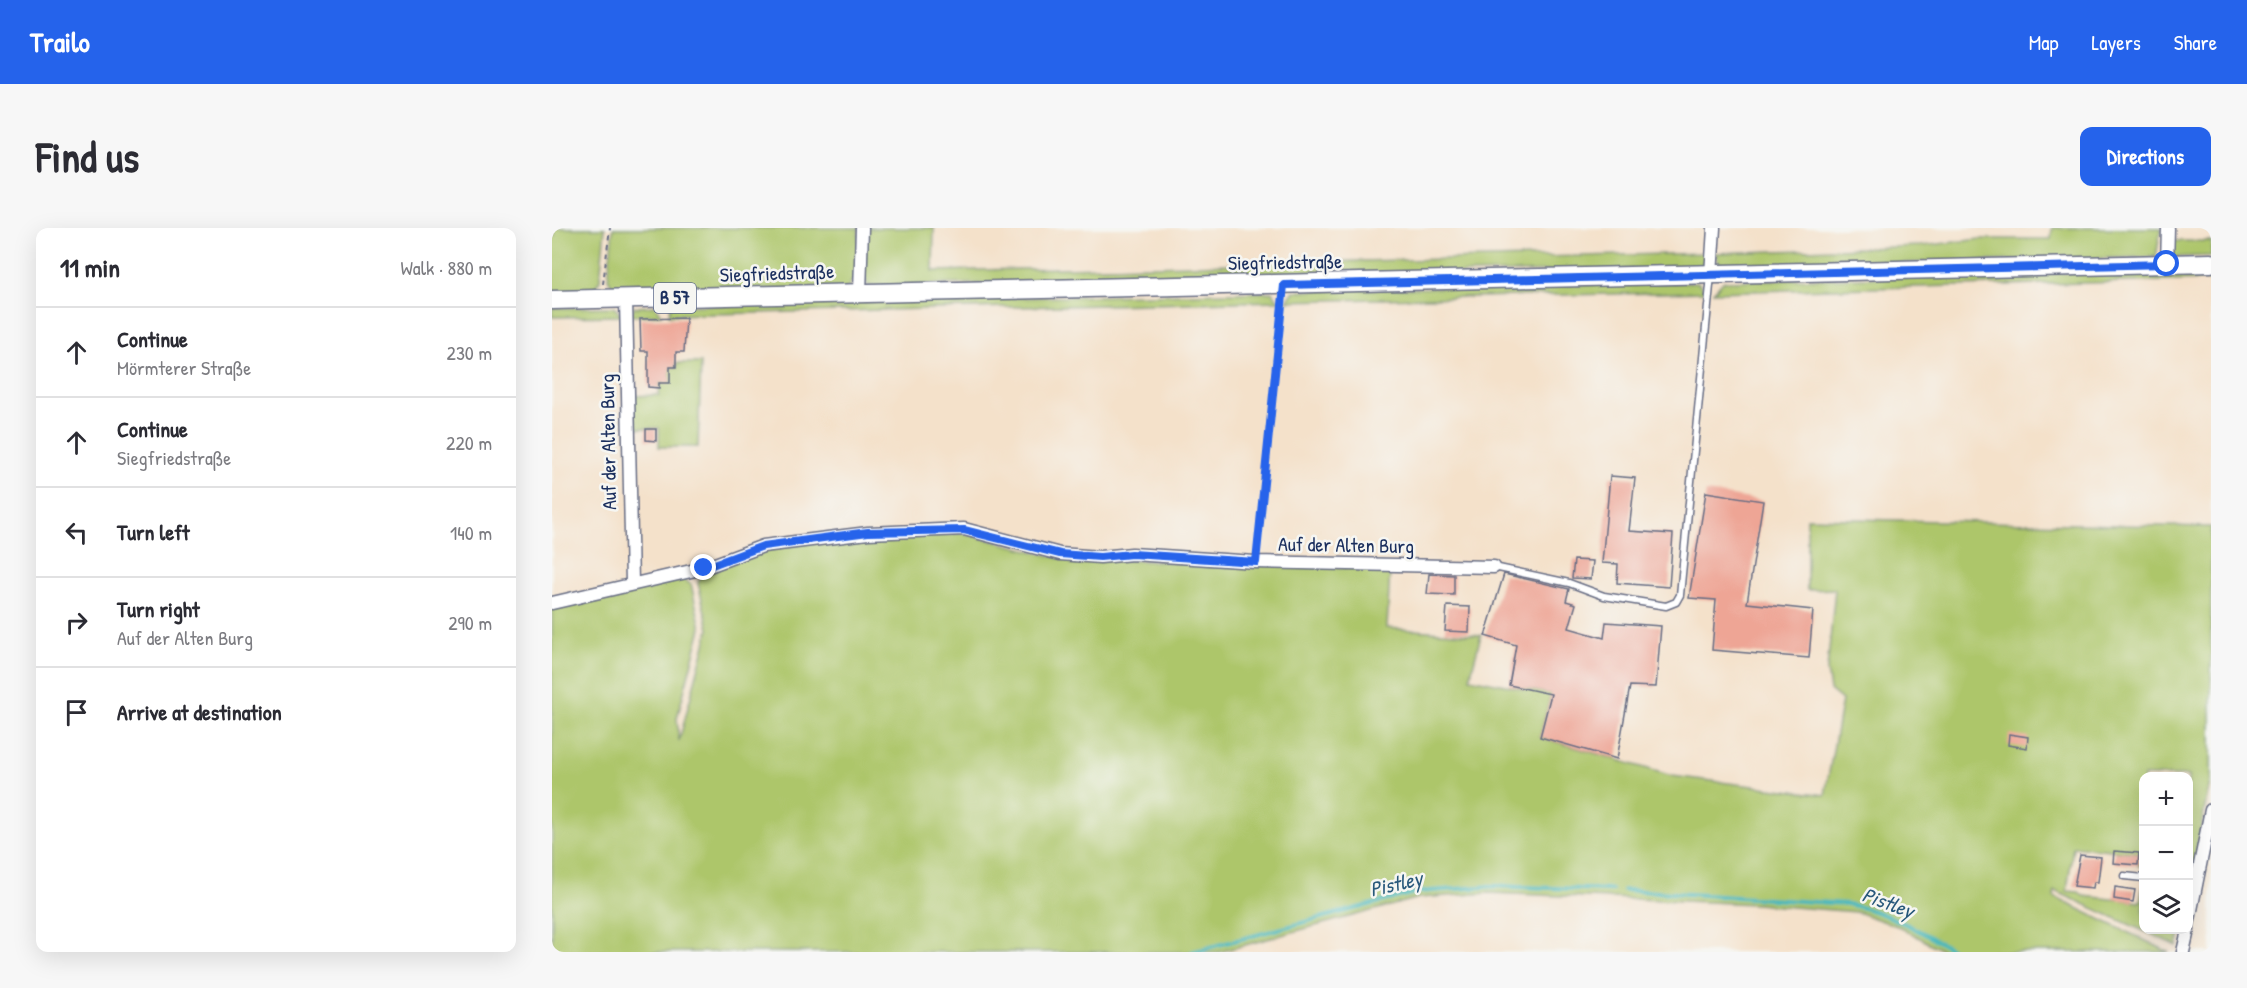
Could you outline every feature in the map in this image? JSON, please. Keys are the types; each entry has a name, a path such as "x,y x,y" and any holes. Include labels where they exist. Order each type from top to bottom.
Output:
{"main road":[{"name":"B 57","path":"1711,275 2211,263"},
{"name":"Siegfriedstraße","path":"552,300 1711,275"}],"street":[{"name":"Siegfriedstraße","path":"860,293 862,228"},
{"path":"1711,275 1714,228"},
{"path":"2167,264 2168,228"},
{"name":"Auf der Alten Burg","path":"626,299 632,583"},
{"name":"Auf der Alten Burg","path":"552,603 704,568 763,546 868,532 964,530 1060,554 1100,557 1132,554 1256,562 1494,567"},
{"path":"2193,881 2211,810"},
{"path":"2183,952 2187,934"}],"lane":[{"path":"1494,567 1569,583 1604,596 1666,606 1676,602 1680,595 1711,275"},
{"path":"2124,876 2139,878"}],"path":[{"path":"603,299 610,228"},
{"path":"1256,562 1284,285"}],"green space":[{"path":"554,228 605,228 600,280 591,293 552,294"},
{"path":"613,228 859,228 857,273 847,289 616,292 608,279"},
{"path":"866,228 934,228 933,271 1709,253 1700,268 868,286 863,273"},
{"path":"2052,228 2161,228 2156,257 1721,267 1715,253 1922,246 1980,239 2051,239"},
{"path":"2171,241 2211,241 2211,256 2174,257"},
{"path":"2211,270 2211,280 1713,292 1723,281"},
{"path":"1698,282 1706,292 1287,301 1294,291"},
{"path":"1272,292 1279,301 669,315 671,306"},
{"path":"655,306 661,315 630,316 634,307"},
{"path":"614,307 622,316 552,317 552,308"},
{"path":"677,363 701,363 698,447 659,447 659,428 632,428 632,396 659,395 660,383 670,383 670,367 677,367"},
{"path":"1807,518 2211,527 2211,777 2193,867 2193,772 2139,772 2139,853 2073,846 2067,891 2079,892 2083,896 2139,902 2139,929 2055,891 2054,897 2169,952 1945,952 1900,927 1857,912 1756,904 1489,893 1419,898 1219,952 552,952 552,606 679,577 691,584 701,628 677,718 679,741 709,629 698,583 704,571 764,550 811,542 963,533 1059,558 1390,569 1387,628 1481,635 1470,678 1551,694 1540,737 1672,776 1825,795 1842,700 1830,690 1827,670 1835,589 1807,590"},
{"path":"2150,934 2180,934 2177,946"}],"building":[{"path":"686,318 684,352 676,352 676,367 670,367 670,383 659,383 659,388 648,387 648,351 641,351 640,319"},
{"path":"646,429 656,429 656,441 646,440"},
{"path":"1610,476 1635,478 1629,531 1673,534 1669,587 1617,583 1618,564 1602,563"},
{"path":"1706,492 1763,501 1747,603 1813,610 1809,658 1712,650 1716,600 1689,598"},
{"path":"1574,560 1593,561 1591,579 1572,578"},
{"path":"1429,574 1454,575 1454,595 1427,594"},
{"path":"1504,574 1569,589 1566,601 1576,604 1569,628 1604,638 1606,622 1661,626 1656,687 1630,686 1617,759 1540,737 1551,694 1509,685 1516,645 1485,636"},
{"path":"1447,606 1470,607 1469,632 1445,631"},
{"path":"2009,734 2028,737 2027,748 2008,745"},
{"path":"2114,851 2139,853 2138,865 2113,863"},
{"path":"2080,855 2101,857 2098,882 2094,882 2093,888 2074,886"},
{"path":"2115,887 2135,890 2133,902 2114,899"}],"waterway":[{"name":"Pistley","path":"1192,952 1418,892 1494,886 1612,890"},
{"name":"Pistley","path":"1624,890 1847,904 1890,917 1956,952"}],"route":[{"path":"704,568 763,546 868,532 964,530 1060,554 1100,557 1132,554 1256,562 1284,285 2167,264"}]}
